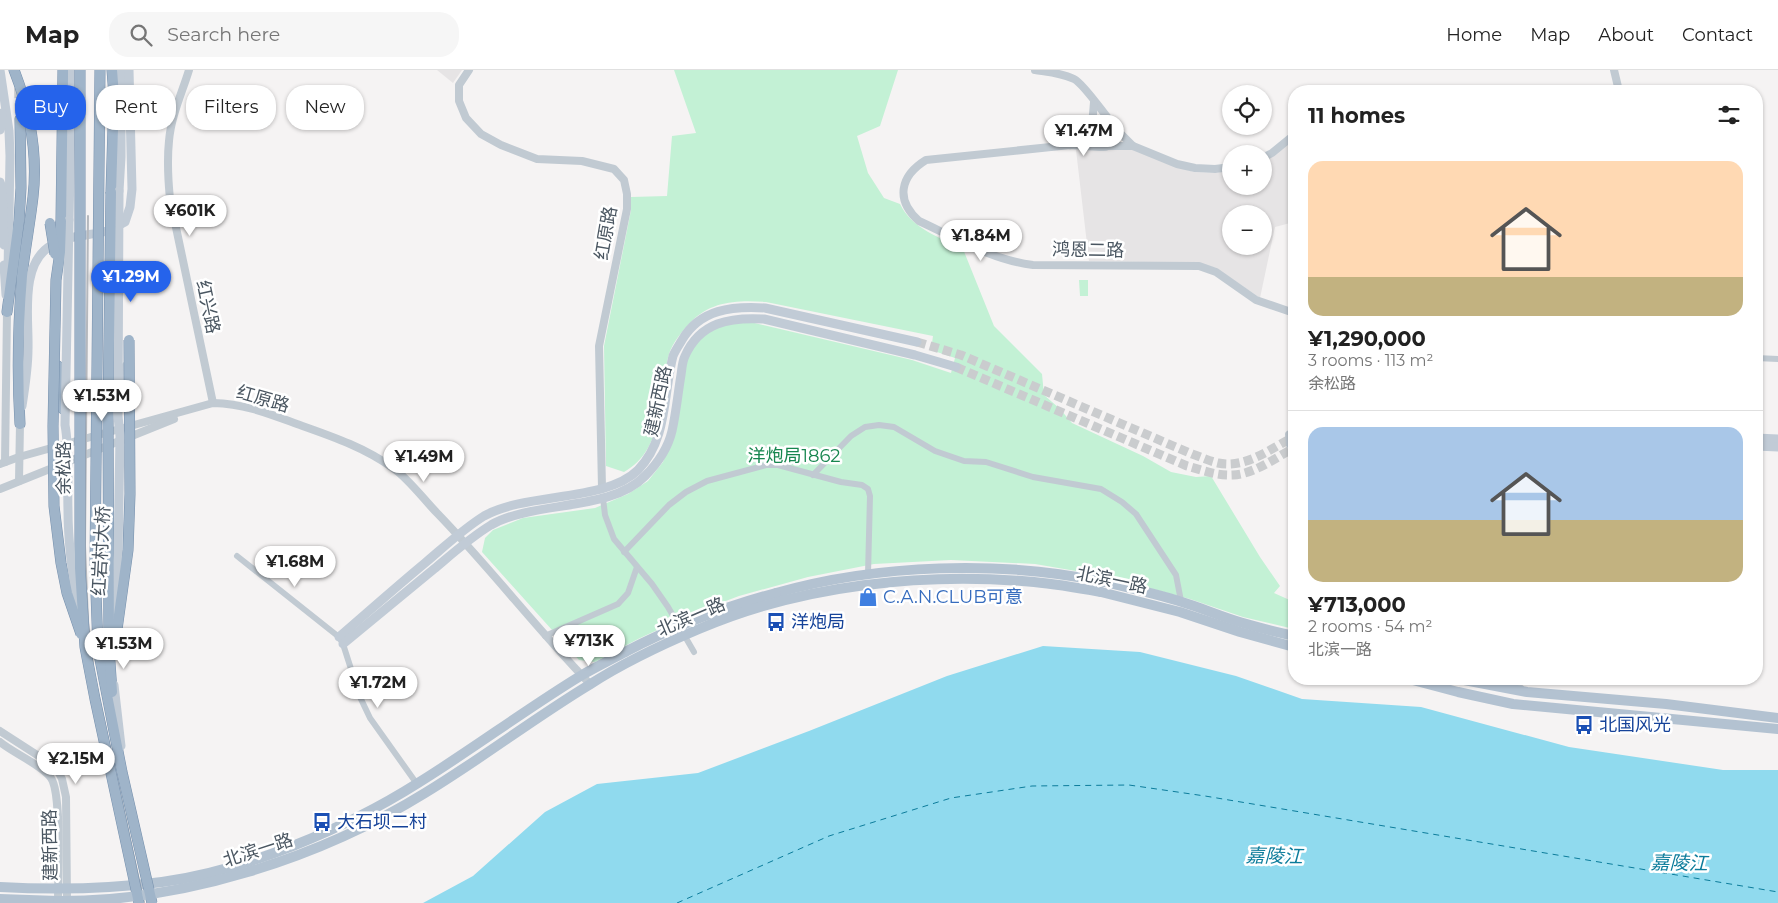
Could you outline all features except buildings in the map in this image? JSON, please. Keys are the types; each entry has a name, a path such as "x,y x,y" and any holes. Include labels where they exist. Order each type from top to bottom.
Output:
{"highway":[{"path":"14,70 21,87 30,122 35,166 21,293 18,383 20,424"},
{"path":"62,70 60,252 56,280 53,426 54,506 61,563 67,593 86,647"},
{"name":"余松路","path":"80,70 80,568 86,647 94,699 110,774"},
{"name":"余松路","path":"100,70 95,565 98,649 122,772"},
{"path":"112,70 115,191 109,358 109,648 113,709 122,772"},
{"path":"7,312 19,221 21,188 20,130"},
{"path":"56,330 58,373 65,420"},
{"path":"113,709 114,650 128,550 130,494 129,340"},
{"path":"109,358 118,416"},
{"name":"红岩村大桥","path":"122,772 153,903"},
{"name":"红岩村大桥","path":"110,774 138,903"}],"main road":[{"path":"0,70 9,131 10,156 7,312"},
{"name":"余松路","path":"68,441 65,420 60,221 72,70"},
{"path":"118,416 115,191 122,157 120,70"},
{"path":"20,424 28,351 28,293 36,258 49,247 65,238 108,230 124,222 130,207 132,189 129,70"},
{"path":"0,100 3,121 0,130"},
{"path":"0,182 2,188 7,312"},
{"name":"建新西路","path":"341,640 458,535 486,516 520,503 602,488 619,482 637,471 651,454 660,431 674,355 685,335 700,319 722,310 742,306 765,308 917,342"},
{"name":"建新西路","path":"341,640 492,525 522,514 603,498 625,490 643,478 659,460 672,432 684,357 695,339 710,327 726,320 764,319 915,355 956,367"},
{"path":"118,416 128,353"},
{"name":"红岩村大桥","path":"118,416 120,436 118,554 110,656 124,772 153,903"},
{"path":"1763,438 1778,439"},
{"name":"红岩村大桥","path":"68,441 68,512 73,577 88,674 138,903"},
{"path":"1763,446 1778,447"},
{"name":"北滨一路","path":"0,887 62,885 112,888 164,882 203,874 303,841 368,812 417,784 581,676 641,643 696,619 742,602 809,583 868,574 952,568 1036,572 1103,582 1180,601 1241,622 1288,634"},
{"name":"北滨一路","path":"0,899 62,901 113,899 166,893 240,875 306,851 374,822 424,794 590,684 646,653 700,628 745,612 814,593 869,584 953,578 1035,582 1101,592 1180,612 1288,645"},
{"path":"1432,685 1513,704 1778,729"},
{"path":"1492,685 1527,692 1666,704 1778,718"}],"street":[{"name":"红兴路","path":"190,70 175,113 169,139 167,169 170,198 213,403"},
{"name":"红原路","path":"469,70 459,85 459,102 466,118 481,134 501,145 537,159 582,161 614,169 624,180 627,194 627,209 599,346 602,488"},
{"path":"1035,70 1074,79 1085,88 1113,125 1133,146 1177,164 1195,168 1222,168"},
{"path":"1614,70 1618,85"},
{"path":"1070,145 1092,126 1099,121 1105,120 1113,125 1116,136 1115,140 1104,146 1096,145 1090,138 1090,130 1092,126 1094,102"},
{"path":"1272,153 1288,140"},
{"name":"鸿恩二路","path":"1133,146 1070,145 926,160 915,167 908,175 903,187 905,200 910,213 919,222 1015,263 1033,265 1199,266 1216,272 1256,300 1288,311"},
{"path":"7,312 3,463 213,403"},
{"path":"1763,358 1778,359"},
{"path":"0,489 213,403"},
{"name":"红原路","path":"213,403 250,407 354,445 395,470 466,543 545,636 590,684"},
{"path":"19,480 20,424"},
{"path":"813,474 851,436 865,427 879,424 894,427 935,451 964,461 986,462 1033,478 1101,489 1122,502 1136,514 1176,575 1180,601"},
{"path":"624,552 669,505 686,492 707,481 766,464 778,465 841,482 862,484 868,489 870,496 868,574"},
{"path":"603,498 605,515 614,539 668,607 694,652"},
{"path":"238,556 341,640 360,697 370,718 417,784"},
{"path":"545,636 618,604 628,593 637,567"},
{"path":"1516,685 1527,692"},
{"name":"建新西路","path":"0,731 48,762 62,779 66,797 62,901"},
{"name":"建新西路","path":"0,742 43,770 55,784 62,885"}],"shaded area":[{"path":"437,70 462,70 453,83"},
{"path":"1288,144 1288,224 1275,227 1272,241 1272,205 1222,205 1222,255 1269,255 1260,298 1216,268 1198,263 1089,261 1076,150 1133,149 1194,172 1222,172 1222,195 1272,195 1272,155"}],"green space":[{"name":"洋炮局1862","path":"674,70 898,70 880,126 857,136 868,173 884,198 900,204 911,220 919,226 963,249 994,326 1042,374 1044,395 1072,423 1143,456 1171,472 1196,477 1211,476 1260,557 1280,586 1274,593 1288,599 1288,628 1243,617 1190,599 1105,576 1035,564 951,560 874,564 808,577 739,596 694,613 638,639 595,662 579,660 482,552 485,538 493,530 523,518 595,508 628,494 648,481 663,462 674,433 686,358 697,340 712,328 746,321 912,360 951,373 955,358 931,350 933,336 766,302 745,301 716,306 699,315 684,329 669,354 658,419 654,435 647,449 638,462 624,472 606,466 604,346 631,210 631,197 667,196 672,136 696,133"},
{"path":"1079,280 1088,280 1088,296 1080,296"}],"water":[{"name":"嘉陵江","path":"1043,646 1140,652 1236,676 1302,699 1421,707 1569,747 1723,770 1778,770 1778,903 423,903 473,876 545,812 597,784 698,773 947,676"}],"ferry route":[{"path":"677,903 829,836 951,798 1032,786 1129,785 1205,796 1778,892"}],"tunnel":[{"path":"917,342 961,355 1192,454 1215,462 1238,463 1267,452 1288,440"},
{"path":"956,367 1187,466 1221,475 1249,472 1288,451"}],"railway":[{"path":"88,216 85,546 88,621 94,675 144,903"}],"place":[{"name":"C.A.N.CLUB可意","path":"868,597"},
{"name":"洋炮局","path":"776,622"},
{"name":"北国风光","path":"1584,725"},
{"name":"大石坝二村","path":"322,822"}]}
